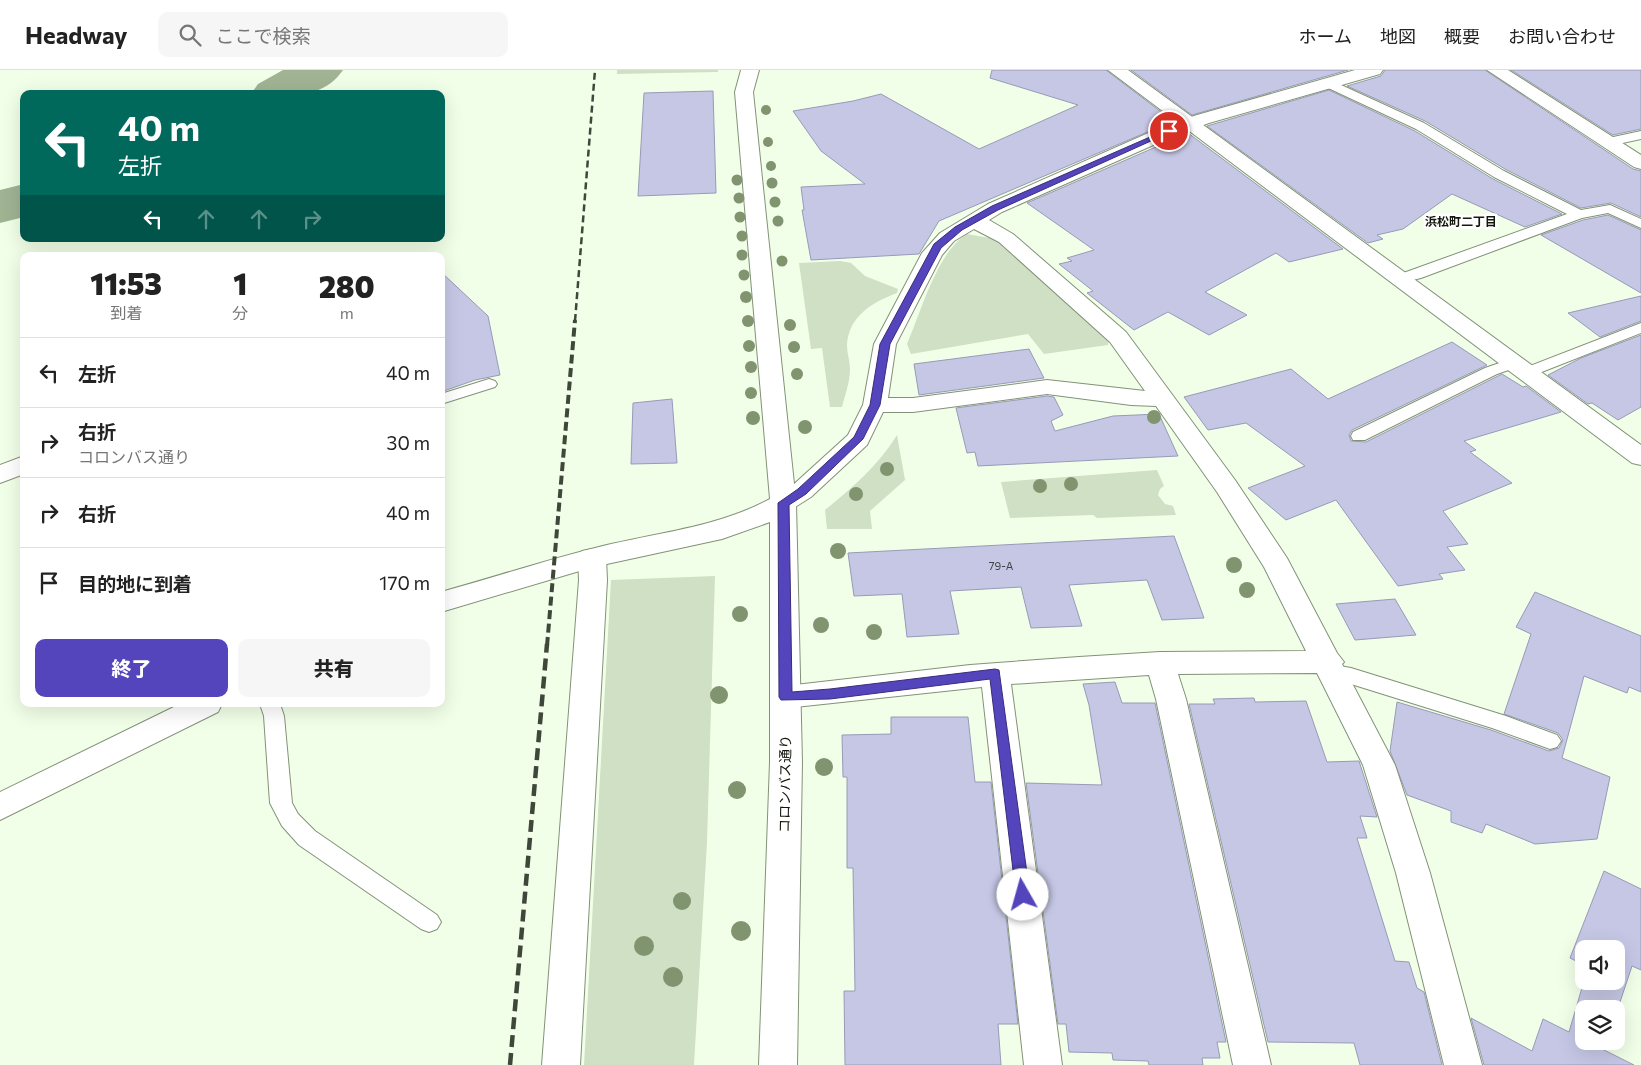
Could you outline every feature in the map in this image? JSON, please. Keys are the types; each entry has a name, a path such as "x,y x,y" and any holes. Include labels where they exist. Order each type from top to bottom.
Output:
{"street":[{"name":"コロンバス通り","path":"750,70 744,92 783,503 786,697 778,1065"},
{"path":"1117,70 1641,457"},
{"path":"445,601 592,558 722,530 756,518 783,503 802,491 858,439 875,405 885,344 937,246 947,237 995,208 1188,124 1331,78 1374,70"},
{"path":"1496,70 1641,163"},
{"path":"973,220 1006,238 1118,337 1226,486 1278,565 1379,764 1394,806 1463,1065"},
{"path":"875,405 913,405 1048,387 1131,398 1163,399"},
{"path":"0,475 20,466"},
{"path":"561,1065 593,580 592,558"},
{"path":"786,697 830,694 995,674 1160,663 1331,668"},
{"path":"1160,663 1171,699 1252,1065"},
{"path":"995,674 1044,1065"},
{"path":"0,807 201,707"}],"lane":[{"path":"1331,78 1420,126 1499,174 1579,214"},
{"path":"1609,142 1641,135"},
{"path":"1400,279 1416,275 1579,214 1610,209 1641,224"},
{"path":"1359,436 1491,371 1521,367 1641,328"},
{"path":"445,398 489,384"},
{"path":"1331,668 1351,676 1490,719 1550,741"},
{"path":"271,707 274,716 281,803 290,820 307,838 429,922"}],"green space":[{"path":"617,70 718,70 718,72 617,74"},
{"path":"967,234 995,239 1109,340 1108,345 1044,354 1028,334 911,354 907,344 931,284 947,254"},
{"path":"840,261 851,263 865,276 898,289 897,293 879,301 863,312 852,326 848,335 847,346 850,369 846,393 842,407 830,407 822,348 811,349 799,263"},
{"path":"897,435 905,480 870,511 872,529 827,529 825,510 882,457"},
{"path":"1157,470 1164,486 1160,489 1158,495 1165,504 1173,506 1176,515 1097,518 1093,515 1010,518 1001,482"},
{"path":"715,576 707,842 694,1065 584,1065 611,580"}],"building":[{"path":"992,70 1106,70 1173,121 939,221 919,254 811,260 802,210 804,210 801,187 865,184 821,151 793,111 853,101 881,94 979,149 1078,105 990,78"},
{"path":"1131,70 1348,70 1192,115"},
{"path":"1385,70 1485,70 1633,169 1641,171 1641,217 1611,203 1581,208 1505,169 1425,121 1347,86 1381,76"},
{"path":"1511,70 1641,70 1641,129 1613,135"},
{"path":"1329,90 1415,131 1493,179 1562,214 1525,227 1452,194 1403,229 1377,235 1383,239 1368,243 1207,126"},
{"path":"713,91 716,193 638,196 644,93"},
{"path":"1188,133 1343,249 1289,262 1276,253 1205,292 1247,315 1209,335 1168,312 1134,330 1087,293 1093,291 1059,264 1072,261 1067,258 1094,250 1027,203"},
{"path":"1608,215 1641,230 1641,293 1541,235 1583,220"},
{"path":"445,276 488,316 500,375 475,380 445,391"},
{"path":"1641,296 1641,321 1600,337 1568,313"},
{"path":"1641,335 1641,407 1618,420 1592,403 1588,404 1548,375 1581,358"},
{"path":"1452,342 1487,365 1352,430 1349,435 1351,441 1366,442 1502,374 1523,387 1526,386 1561,412 1464,441 1476,450 1470,452 1512,483 1443,511 1468,544 1447,547 1465,570 1439,574 1443,579 1398,586 1336,500 1286,520 1248,488 1305,466 1246,423 1208,430 1184,397 1291,369 1328,399"},
{"path":"1029,349 1044,378 919,395 914,364"},
{"path":"1047,396 1054,397 1063,415 1051,421 1055,431 1113,416 1159,414 1178,456 978,466 975,452 967,453 956,408"},
{"path":"672,399 677,463 631,464 633,403"},
{"path":"1174,536 1204,618 1162,620 1147,580 1069,585 1082,626 1031,628 1021,587 950,591 959,634 907,637 902,594 854,596 848,553"},
{"path":"1535,592 1641,636 1641,692 1629,687 1627,693 1584,676 1562,758 1610,777 1597,839 1535,844 1486,824 1482,833 1451,822 1451,811 1407,795 1390,751 1397,702 1491,730 1549,751 1559,748 1563,740 1558,733 1504,714 1531,634 1516,627"},
{"path":"1395,599 1416,635 1355,640 1336,604"},
{"path":"1115,682 1122,703 1155,703 1226,1042 1217,1042 1220,1058 1202,1058 1203,1065 1149,1065 1148,1061 1113,1060 1112,1053 1069,1052 1066,1024 1058,1024 1026,783 1102,785 1089,705 1083,684"},
{"path":"1254,698 1255,702 1306,701 1327,762 1359,761 1377,817 1360,816 1367,838 1357,838 1395,961 1409,962 1417,988 1424,992 1442,1065 1360,1065 1354,1043 1268,1042 1189,704 1215,704 1213,699"},
{"path":"891,717 968,717 975,782 991,782 1018,1024 998,1024 1001,1065 845,1065 844,991 855,991 853,868 847,868 847,777 843,777 842,735 891,734"},
{"path":"1604,871 1641,889 1641,970 1632,966 1625,987 1625,940 1577,940"},
{"path":"1575,945 1575,960 1570,958"},
{"path":"1581,990 1624,990 1621,1000 1578,1000"},
{"path":"1575,1012 1575,1050 1604,1050 1634,1065 1484,1065 1471,1018 1532,1051 1543,1019 1569,1032"}],"waterway":[{"path":"282,90 319,70"},
{"path":"0,207 20,201"}],"railway":[{"path":"575,321 595,70"},
{"path":"547,646 575,320"},
{"path":"510,1065 547,644"}],"district":[{"name":"浜松町二丁目","path":"1461,222"}],"route":[{"path":"1023,895 995,674 830,694 786,697 783,503 802,491 858,439 875,405 881,357 885,344 937,246 958,228 995,208 1169,131"}]}
